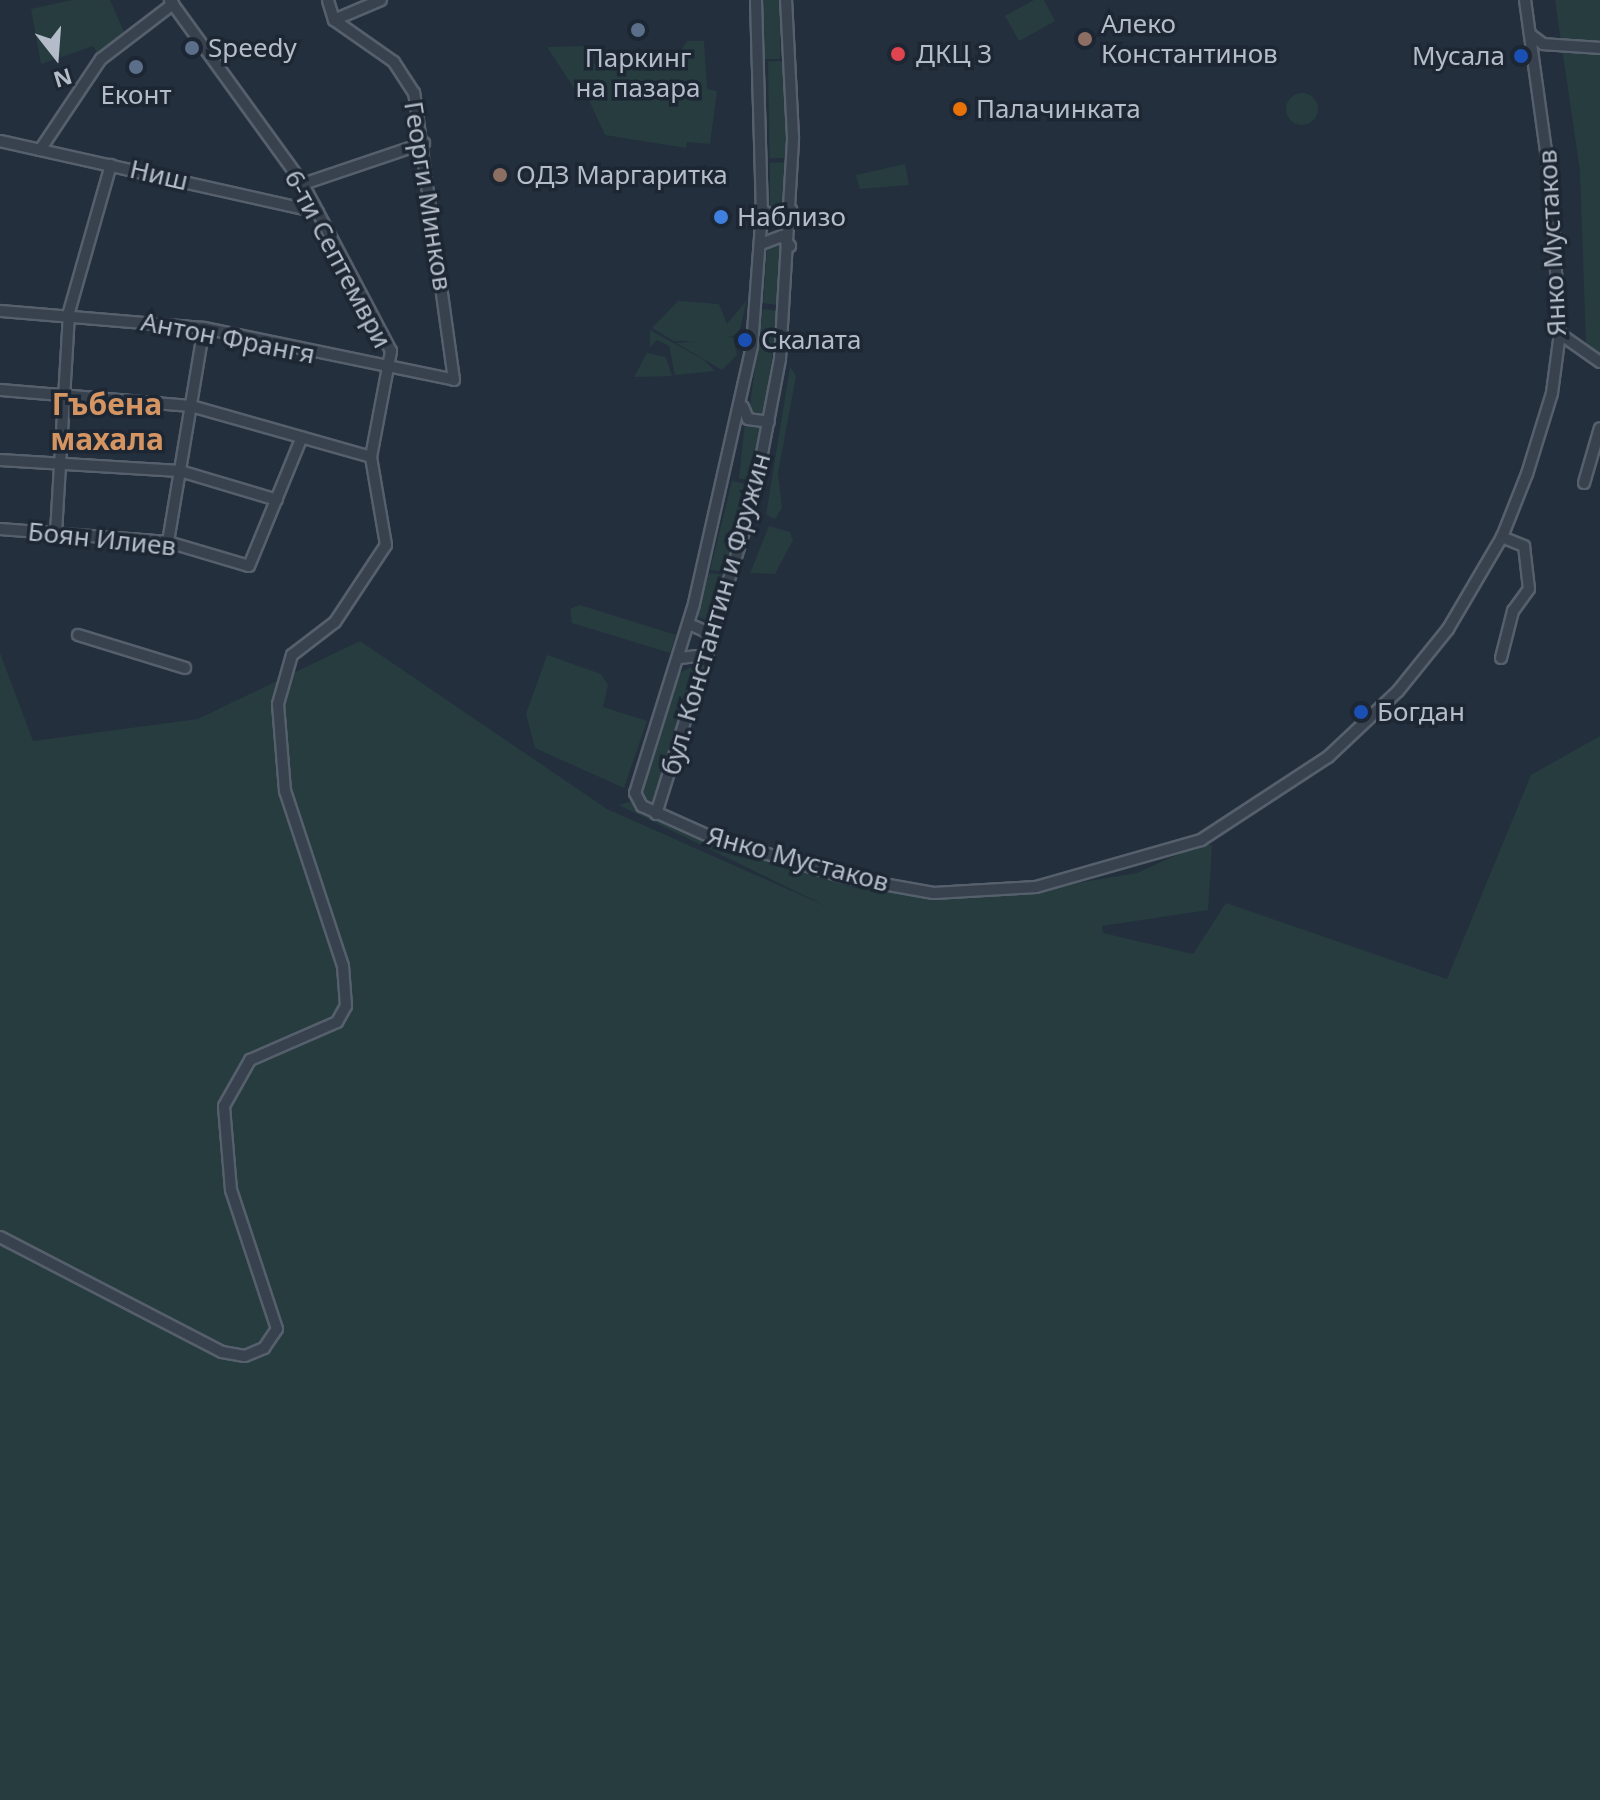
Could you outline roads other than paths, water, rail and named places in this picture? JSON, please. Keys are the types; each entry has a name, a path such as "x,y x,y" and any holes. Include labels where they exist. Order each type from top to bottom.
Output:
{"street":[{"path":"328,0 334,20 381,0"},
{"name":"бул. Константин и Фружин","path":"756,0 761,244 743,407 689,624 635,786 637,801 656,814 714,635 769,422 792,209 786,0"},
{"name":"Янко Мустаков","path":"656,814 804,866 934,893 1036,887 1138,863 1201,840 1328,757 1420,667 1502,537 1541,434 1560,333 1525,0"},
{"path":"40,150 101,59 171,2"},
{"name":"6-ти Септември","path":"171,2 303,184 391,351 371,457"},
{"name":"Георги Минков","path":"334,20 394,62 414,93 424,143 454,380"},
{"path":"1531,35 1543,44 1600,48"},
{"name":"Ниш","path":"0,141 318,212"},
{"path":"303,184 424,143"},
{"path":"56,533 56,464 69,312 111,165"},
{"path":"762,210 780,221 792,209"},
{"path":"761,244 782,236 790,246"},
{"name":"Антон Франгя","path":"0,311 69,312 204,328 389,372 454,380"},
{"path":"168,542 204,328"},
{"path":"1560,333 1600,362"},
{"path":"0,390 191,406 371,457 386,545 335,622 292,655 278,704 285,791 343,966 346,1006 337,1022 250,1060 224,1106 231,1190 277,1329 249,1354 222,1352 0,1237"},
{"path":"743,407 748,419 769,422"},
{"path":"1584,483 1600,428"},
{"path":"0,460 180,471 277,500 302,437"},
{"name":"Боян Илиев","path":"0,529 168,542 249,566 277,500"},
{"path":"1501,658 1513,611 1529,589 1524,546 1502,537"},
{"path":"689,624 714,635"},
{"path":"78,635 185,668"},
{"path":"683,645 694,660"},
{"path":"679,658 694,660 708,655"}],"place":[{"name":"Паркинг на пазара","path":"638,30"},
{"name":"Алеко Константинов","path":"1085,39"},
{"name":"Speedy","path":"192,48"},
{"name":"ДКЦ 3","path":"898,54"},
{"name":"Мусала","path":"1521,56"},
{"name":"Еконт","path":"136,67"},
{"name":"Палачинката","path":"960,109"},
{"name":"ОДЗ Маргаритка","path":"500,175"},
{"name":"Наблизо","path":"721,217"},
{"name":"Скалата","path":"745,340"},
{"name":"Богдан","path":"1361,712"}],"district":[{"name":"Гъбена махала","path":"107,421"}]}
